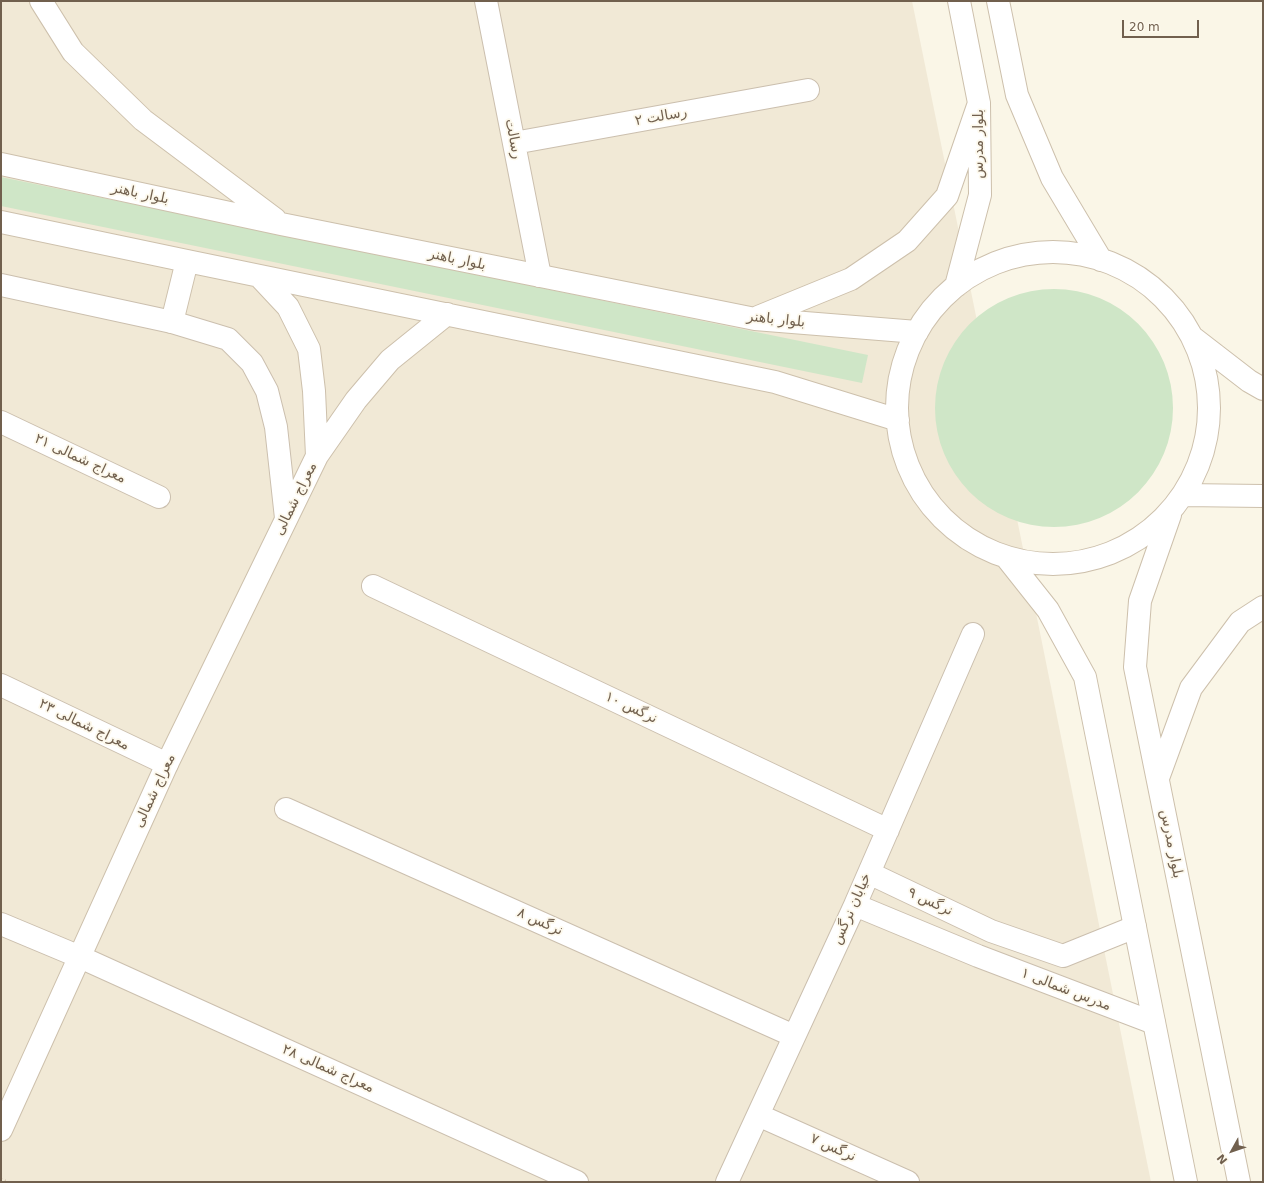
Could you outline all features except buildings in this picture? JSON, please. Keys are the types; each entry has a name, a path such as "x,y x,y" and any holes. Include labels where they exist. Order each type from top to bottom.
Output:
{"street":[{"path":"41,1 73,52 143,120 281,224"},
{"name":"رسالت","path":"486,1 540,276"},
{"name":"بلوار مدرس","path":"956,286 980,196 979,103 959,1"},
{"path":"998,1 1017,95 1052,178 1101,260"},
{"name":"رسالت ۲","path":"514,143 808,90"},
{"path":"755,319 851,279 907,242 947,196 979,103"},
{"name":"بلوار باهنر","path":"1,164 281,224 755,319 917,332"},
{"path":"1,222 775,382 898,420"},
{"path":"1040,252 1071,253 1101,260 1129,272 1154,290 1176,312 1192,337 1203,366 1209,396 1209,427 1202,457 1190,485 1178,502 1151,530 1125,547 1097,558 1066,564 1036,563 1006,557 978,544 953,527 932,505 915,479 904,451 898,420 899,390 905,360 917,332 934,307 956,286 982,269 1010,258 1040,252"},
{"path":"172,322 187,261"},
{"path":"259,276 288,307 309,349 314,391 317,456"},
{"path":"1,285 172,322 228,339 252,363 267,391 276,427 286,518"},
{"name":"معراج شمالی","path":"1,1130 167,764 317,456 356,400 390,360 447,314"},
{"path":"1192,337 1249,381 1263,389"},
{"name":"معراج شمالی ۲۱","path":"1,422 159,497"},
{"path":"1178,502 1263,496"},
{"name":"بلوار مدرس","path":"1178,502 1140,601 1135,667 1239,1182"},
{"path":"1006,557 1048,610 1085,676 1186,1182"},
{"name":"نرگس ۱۰","path":"373,586 888,830"},
{"path":"1158,778 1191,688 1240,622 1263,607"},
{"name":"خیابان نرگس","path":"727,1182 855,905 973,634"},
{"name":"معراج شمالی ۲۳","path":"1,685 167,764"},
{"name":"نرگس ۸","path":"286,809 794,1036"},
{"name":"نرگس ۹","path":"869,873 991,932 1063,956 1135,926"},
{"name":"مدرس شمالی ۱","path":"855,905 978,956 1154,1023"},
{"name":"معراج شمالی ۲۸","path":"1,924 80,957 576,1182"},
{"name":"نرگس ۷","path":"758,1115 908,1182"}],"path":[{"path":"1,1179 8,1182"}],"shaded area":[{"path":"1,1 912,1 1151,1182 1,1182"}],"green space":[{"path":"1,177 868,355 862,383 1,206"},
{"path":"1054,289 1088,294 1099,298 1120,309 1138,324 1153,342 1164,363 1168,374 1173,408 1168,442 1164,453 1153,474 1138,492 1120,507 1099,518 1088,522 1054,527 1020,522 1009,518 988,507 970,492 955,474 944,453 940,442 935,408 940,374 944,363 955,342 970,324 988,309 1009,298 1020,294"}]}
